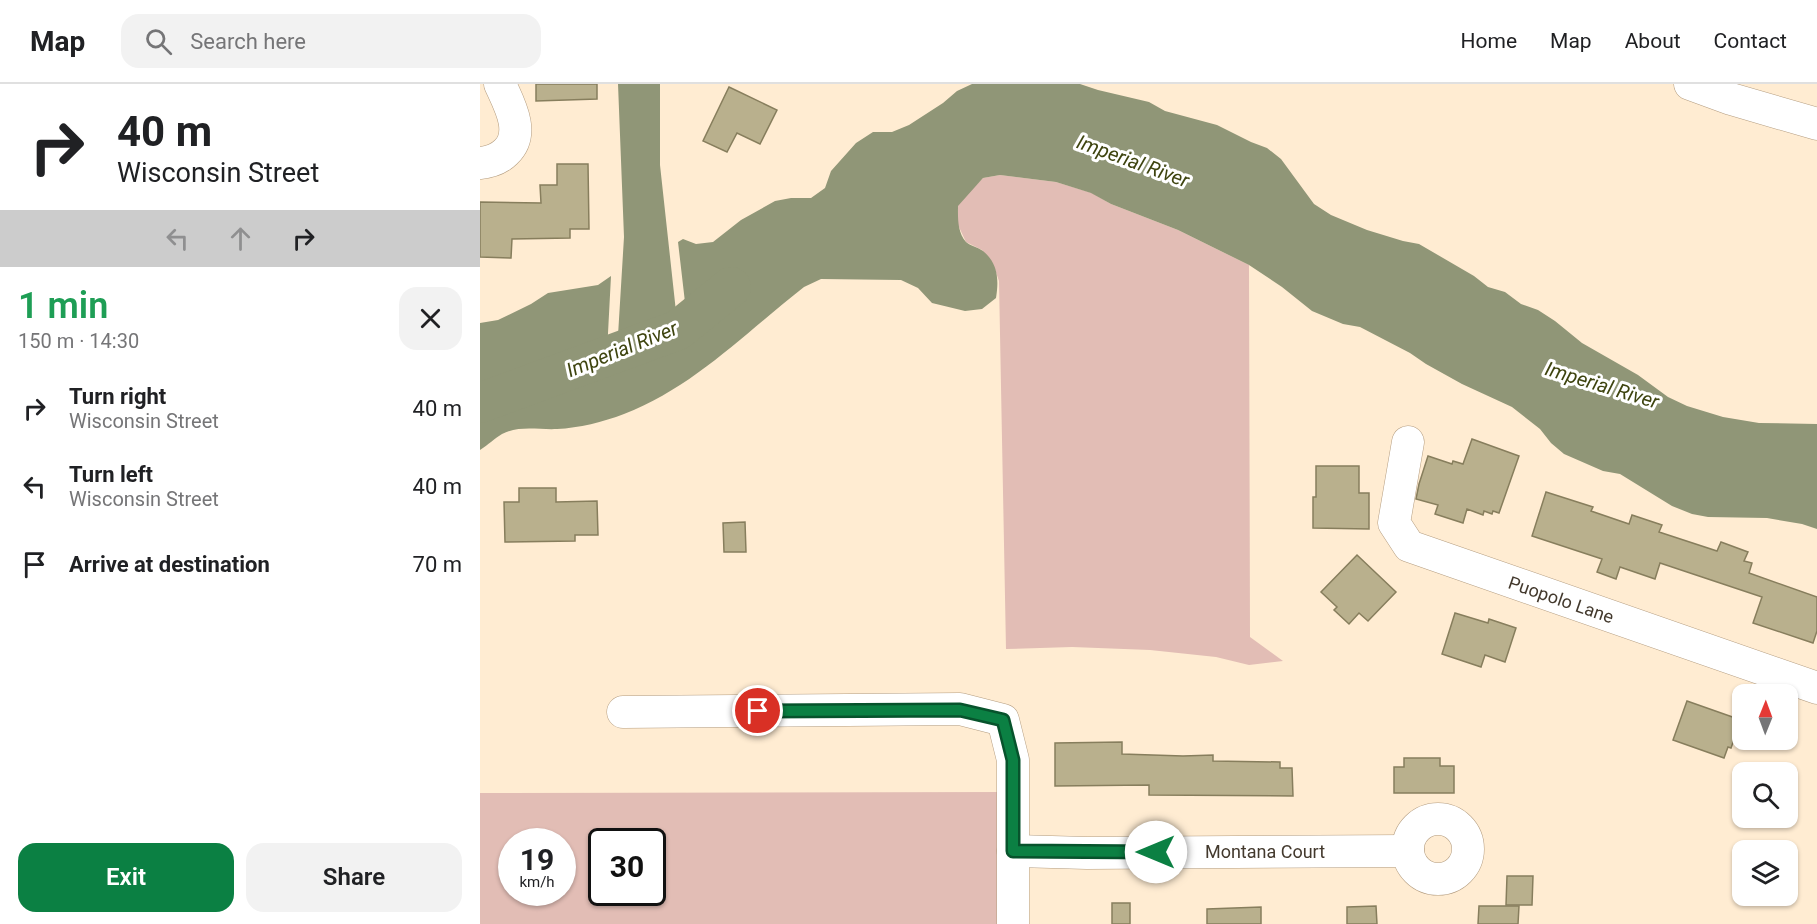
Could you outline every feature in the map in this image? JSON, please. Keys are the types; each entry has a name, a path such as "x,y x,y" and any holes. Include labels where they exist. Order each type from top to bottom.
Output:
{"street":[{"path":"480,163 501,157 512,147 515,135 514,122 500,84"},
{"path":"1690,84 1731,99 1817,124"},
{"name":"Puopolo Lane","path":"1408,442 1394,523 1409,546 1817,688"},
{"path":"623,712 960,710 1003,720 1013,760 1013,924"},
{"name":"Montana Court","path":"1013,851 1087,853 1408,851"}],"shaded area":[{"path":"1000,175 1056,182 1092,193 1111,204 1178,230 1249,265 1250,637 1283,661 1249,665 1216,657 1150,650 1072,647 1006,649 999,281 993,264 982,250 966,242 958,225 958,205 983,178"},
{"path":"1007,792 1008,924 480,924 480,793"}],"water":[{"path":"618,84 660,84 660,165 678,330 617,352 624,237"},
{"path":"972,84 1080,84 1149,102 1165,111 1217,125 1267,148 1281,159 1314,204 1331,215 1367,230 1419,244 1474,276 1488,287 1505,292 1521,304 1538,310 1582,343 1638,375 1668,397 1687,406 1723,417 1759,423 1817,424 1817,529 1767,518 1708,517 1692,514 1672,506 1620,474 1603,471 1564,454 1540,429 1512,407 1462,384 1360,327 1343,324 1312,311 1249,265 1178,230 1111,204 1091,193 1056,182 1000,175 983,178 958,206 963,238 988,256 996,272 996,298 982,309 965,311 932,303 918,288 901,280 821,279 804,287 696,374 649,403 616,417 582,426 509,431 480,450 480,323 498,320 548,293 598,285 611,276 607,352 611,361 620,363 682,340 687,335 688,328 678,242 683,239 696,244 713,242 741,220 775,201 811,198 825,188 831,171 856,143 873,132 892,132 909,125 957,91"}],"building":[{"path":"536,84 597,84 597,99 536,101"},
{"path":"729,87 777,110 760,144 737,133 727,152 703,141"},
{"path":"557,164 588,164 589,229 570,229 570,238 512,239 511,258 480,257 480,202 541,203 540,185 557,185"},
{"path":"1472,439 1519,456 1499,513 1493,511 1492,514 1484,511 1483,515 1467,509 1463,523 1435,514 1438,505 1416,499 1428,456 1452,464 1453,461 1463,464"},
{"path":"1316,466 1359,466 1359,493 1369,493 1369,529 1313,528"},
{"path":"519,488 556,488 556,502 597,501 598,535 575,535 575,541 505,542 504,502 519,502"},
{"path":"1546,492 1593,507 1591,511 1629,524 1632,515 1662,525 1659,532 1717,551 1721,542 1748,552 1744,561 1752,563 1749,573 1817,597 1817,631 1813,643 1753,623 1762,597 1660,563 1655,579 1620,567 1616,579 1597,572 1602,559 1532,536"},
{"path":"745,522 746,552 724,552 723,523"},
{"path":"1357,555 1396,592 1368,621 1359,613 1349,624 1334,610 1337,607 1321,592"},
{"path":"1455,613 1488,623 1489,619 1516,628 1505,662 1485,655 1481,667 1442,654"},
{"path":"1687,701 1732,717 1732,745 1731,748 1728,747 1724,758 1673,740"},
{"path":"1122,742 1122,754 1213,755 1213,761 1280,762 1280,768 1292,768 1293,796 1149,795 1149,785 1055,786 1055,743"},
{"path":"1404,758 1440,758 1440,766 1454,766 1454,793 1394,793 1394,767 1404,767"},
{"path":"1507,876 1533,876 1532,905 1506,905"},
{"path":"1112,903 1130,903 1130,924 1112,924"},
{"path":"1376,906 1377,924 1347,924 1347,907"},
{"path":"1479,906 1519,906 1518,924 1478,924"},
{"path":"1261,907 1261,924 1207,924 1207,909"}],"waterway":[{"name":"Imperial River","path":"480,403 678,330 731,287"}],"route":[{"path":"758,711 960,710 1003,720 1013,760 1013,851 1156,852"}]}
